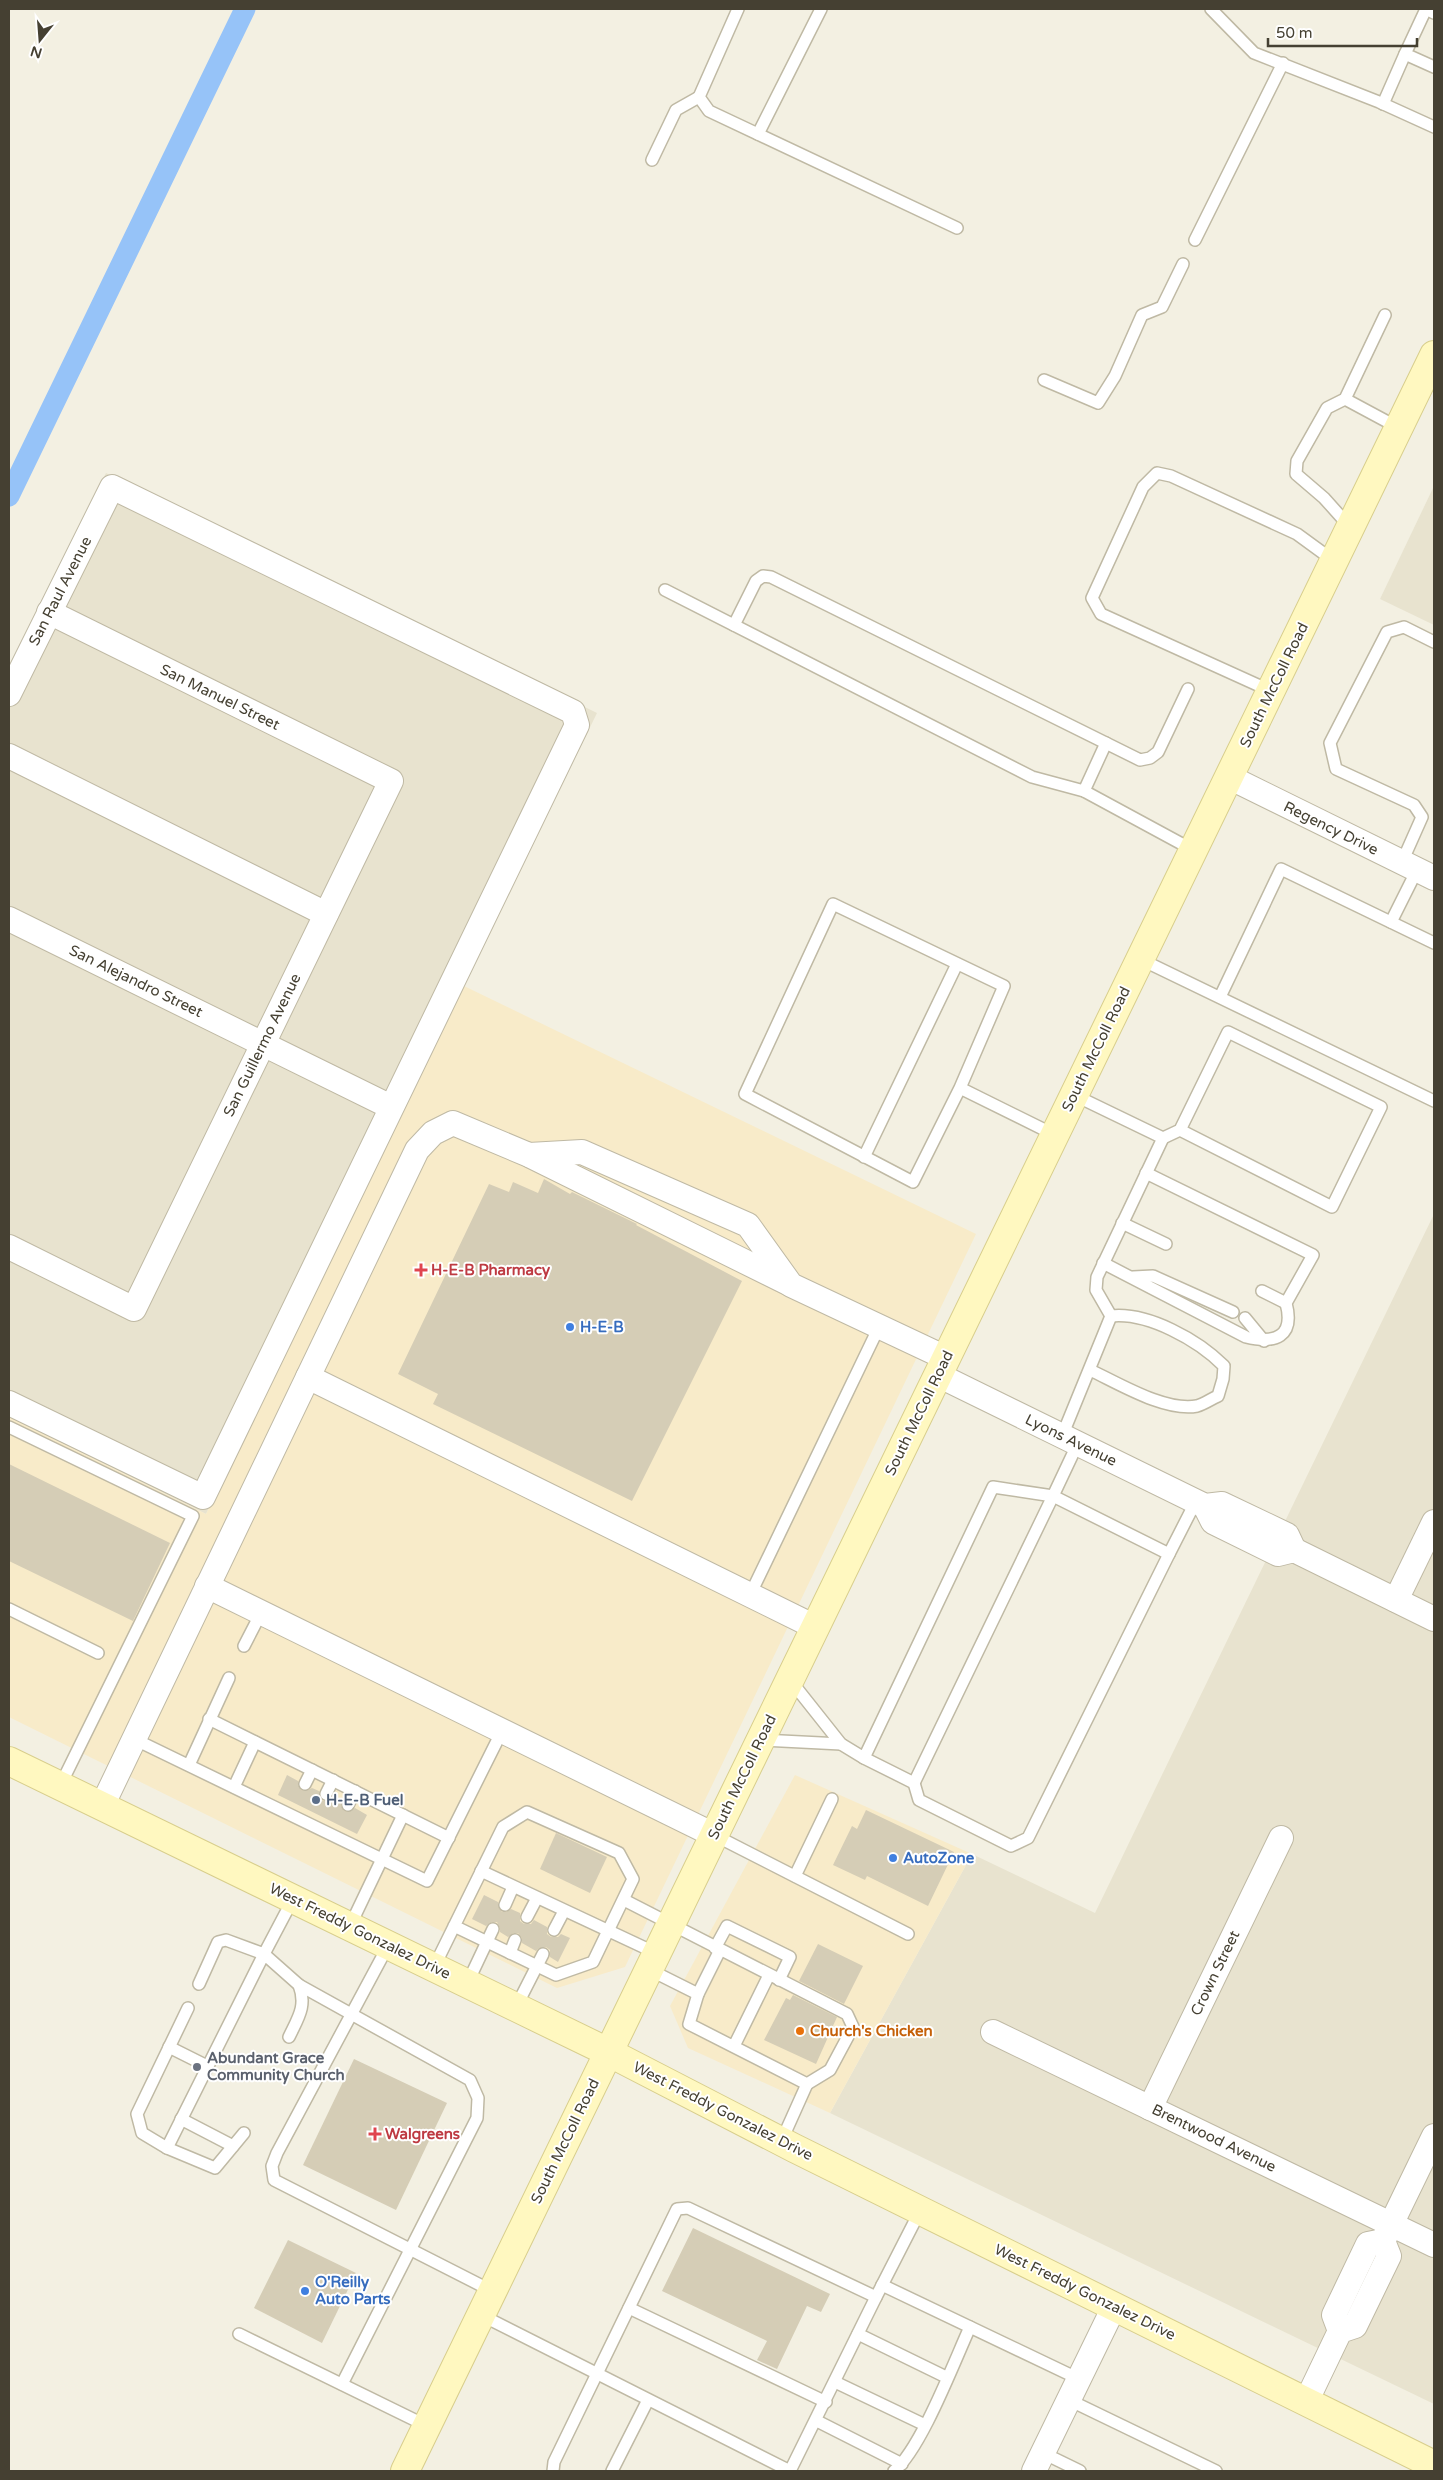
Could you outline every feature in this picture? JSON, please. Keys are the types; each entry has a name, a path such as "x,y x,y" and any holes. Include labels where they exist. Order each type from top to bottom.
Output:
{"main road":[{"name":"South McColl Road","path":"404,2471 1434,355"},
{"name":"West Freddy Gonzalez Drive","path":"9,1761 608,2052 781,2142 1434,2465"}],"street":[{"name":"San Raul Avenue","path":"9,694 112,487 573,712 577,725 392,1107"},
{"name":"San Manuel Street","path":"49,612 392,781"},
{"path":"9,756 326,914"},
{"name":"Regency Drive","path":"1229,777 1418,870"},
{"name":"San Guillermo Avenue","path":"9,1248 134,1309 392,781"},
{"name":"San Alejandro Street","path":"9,919 392,1107"},
{"path":"9,1403 198,1507 392,1107"},
{"name":"Lyons Avenue","path":"102,1806 417,1150 433,1133 453,1123 530,1155 791,1285 880,1327 942,1367 1070,1440 1200,1504 1213,1522 1278,1554 1294,1550 1434,1620"},
{"path":"530,1155 582,1152 748,1225 791,1285"},
{"path":"308,1377 815,1627"},
{"path":"1396,1600 1434,1522"},
{"path":"207,1586 714,1835"},
{"name":"Crown Street","path":"1150,2108 1281,1838"},
{"name":"Brentwood Avenue","path":"993,2032 1150,2108 1387,2232 1434,2245"},
{"path":"1306,2402 1340,2331 1355,2326 1389,2256 1387,2232 1434,2136"},
{"path":"1039,2462 1114,2307"}],"lane":[{"path":"652,160 676,110 699,97 738,9"},
{"path":"758,134 821,9"},
{"path":"1211,9 1254,53 1284,63 1434,127"},
{"path":"1383,104 1426,9 1434,13"},
{"path":"1406,54 1434,67"},
{"path":"1195,240 1284,63"},
{"path":"699,97 709,111 957,228"},
{"path":"1044,380 1098,403 1115,376 1142,315 1162,307 1183,264"},
{"path":"1350,527 1324,498 1296,474 1297,461 1327,408 1345,399 1385,315"},
{"path":"1345,399 1399,428"},
{"path":"1271,691 1101,614 1092,598 1143,487 1157,473 1172,476 1296,534 1334,561"},
{"path":"734,625 756,581 763,576 771,577 1140,760 1150,758 1158,752 1188,689"},
{"path":"665,590 1032,777 1084,791 1193,850"},
{"path":"1391,922 1418,870 1422,818 1414,806 1336,769 1330,743 1387,632 1404,627 1434,642"},
{"path":"1084,791 1106,743"},
{"path":"1220,997 1281,869 1434,943"},
{"path":"833,904 1004,986 960,1088 913,1182 745,1094 833,904"},
{"path":"1140,959 1434,1102"},
{"path":"864,1157 957,964"},
{"path":"1112,1316 1096,1290 1097,1277 1163,1138 1180,1130 1228,1032 1381,1107 1332,1207 1180,1130"},
{"path":"960,1088 1055,1135"},
{"path":"1074,1095 1163,1138"},
{"path":"1104,1262 1246,1337 1264,1341 1276,1339 1284,1331 1289,1316 1286,1303 1312,1255 1146,1173"},
{"path":"1122,1223 1166,1244"},
{"path":"1132,1277 1153,1276 1233,1312"},
{"path":"1262,1291 1286,1303"},
{"path":"1090,1370 1160,1402 1181,1406 1197,1406 1218,1396 1223,1379 1224,1366 1212,1354 1145,1318 1126,1314 1112,1316"},
{"path":"1112,1316 1090,1370 1053,1496 914,1783 919,1800 1011,1846 1028,1838 1169,1554 1200,1504"},
{"path":"1245,1318 1264,1341"},
{"path":"750,1595 880,1327"},
{"path":"9,1427 198,1507 60,1786"},
{"path":"864,1758 993,1487 1053,1496 1169,1554"},
{"path":"9,1609 98,1653"},
{"path":"244,1646 261,1613"},
{"path":"189,1765 229,1678"},
{"path":"789,1679 841,1744 864,1758 914,1783"},
{"path":"209,1719 449,1838"},
{"path":"134,1739 234,1787 293,1810 337,1831 382,1859 427,1881 502,1731"},
{"path":"760,1740 841,1744"},
{"path":"234,1787 255,1742"},
{"path":"305,1784 312,1770"},
{"path":"326,1794 333,1780"},
{"path":"348,1805 355,1791"},
{"path":"795,1876 832,1798"},
{"path":"434,1967 480,1872 503,1827 527,1812 619,1853 633,1879 593,1962 556,1975 454,1926"},
{"path":"350,1927 403,1815"},
{"path":"714,1835 908,1934"},
{"path":"480,1872 608,1932 698,1994"},
{"path":"505,1906 513,1887"},
{"path":"527,1917 537,1898"},
{"path":"167,2148 293,1899"},
{"path":"624,1900 848,2014 853,2027 830,2070 807,2084 781,2142"},
{"path":"554,1930 564,1911"},
{"path":"734,2046 774,1977 790,1957 727,1926 698,1994 689,2024 807,2084"},
{"path":"467,1984 493,1929"},
{"path":"199,1984 218,1942 226,1940 264,1954 299,1985 470,2080 478,2098 476,2118 342,2384"},
{"path":"510,1953 515,1940"},
{"path":"388,1946 352,2016 276,2153 272,2166 274,2180 492,2291"},
{"path":"516,2007 542,1954"},
{"path":"289,2037 301,2012 303,1997 299,1985"},
{"path":"188,2008 138,2114 142,2133 167,2148 214,2168 244,2133"},
{"path":"169,2047 207,2066"},
{"path":"181,2119 233,2146"},
{"path":"553,2471 554,2462 673,2215 681,2208 688,2208 876,2297"},
{"path":"480,2315 790,2471 817,2421 876,2297 920,2211"},
{"path":"882,2285 1079,2379"},
{"path":"628,2308 826,2402"},
{"path":"817,2421 898,2468 924,2425 970,2327"},
{"path":"239,2334 427,2426"},
{"path":"858,2334 946,2378"},
{"path":"835,2382 924,2425"},
{"path":"612,2471 648,2400"},
{"path":"1069,2400 1216,2471"},
{"path":"1039,2462 1080,2471"}],"shaded area":[{"path":"106,473 597,713 206,1514 9,1417 9,669"},
{"path":"1434,486 1434,625 1380,599"},
{"path":"464,986 976,1234 625,1967 557,1988 9,1717 9,1417 206,1514"},
{"path":"1434,1214 1434,2404 830,2113 972,1854 1095,1913"},
{"path":"795,1775 972,1854 830,2113 688,2048 670,2006"}],"building":[{"name":"H-E-B","path":"544,1179 570,1194 572,1192 637,1224 742,1281 632,1501 433,1404 438,1394 398,1374 489,1184 509,1192 513,1182 538,1193"},
{"path":"9,1464 170,1543 133,1621 9,1561"},
{"path":"287,1775 298,1781 301,1790 306,1791 312,1788 319,1791 320,1798 323,1801 333,1798 341,1802 344,1811 349,1812 355,1808 367,1815 357,1834 278,1795"},
{"name":"AutoZone","path":"866,1810 954,1852 928,1906 867,1876 865,1880 833,1865 852,1826 857,1829"},
{"path":"556,1833 607,1857 590,1893 540,1869"},
{"path":"484,1895 498,1902 502,1912 511,1909 520,1913 520,1921 524,1924 531,1924 534,1920 547,1927 547,1934 551,1937 558,1937 561,1934 570,1938 558,1962 550,1957 550,1950 546,1947 539,1948 536,1951 522,1943 522,1938 518,1933 513,1933 508,1937 500,1932 497,1922 492,1922 486,1926 472,1919"},
{"path":"818,1944 863,1966 844,2004 799,1981"},
{"name":"Church's Chicken","path":"793,1995 837,2017 816,2064 764,2040 786,1998 790,2000"},
{"name":"Walgreens","path":"354,2059 447,2103 396,2210 303,2165"},
{"path":"693,2228 830,2294 821,2312 807,2306 777,2369 757,2360 767,2341 662,2291"},
{"name":"O'Reilly Auto Parts","path":"288,2240 356,2273 322,2343 254,2308"}],"waterway":[{"path":"9,496 245,9"}],"place":[{"name":"H-E-B Pharmacy","path":"421,1270"},
{"name":"H-E-B","path":"570,1327"},
{"name":"H-E-B Fuel","path":"316,1800"},
{"name":"AutoZone","path":"893,1858"},
{"name":"Church's Chicken","path":"800,2031"},
{"name":"Abundant Grace Community Church","path":"197,2067"},
{"name":"Walgreens","path":"375,2134"},
{"name":"O'Reilly Auto Parts","path":"305,2291"}]}
